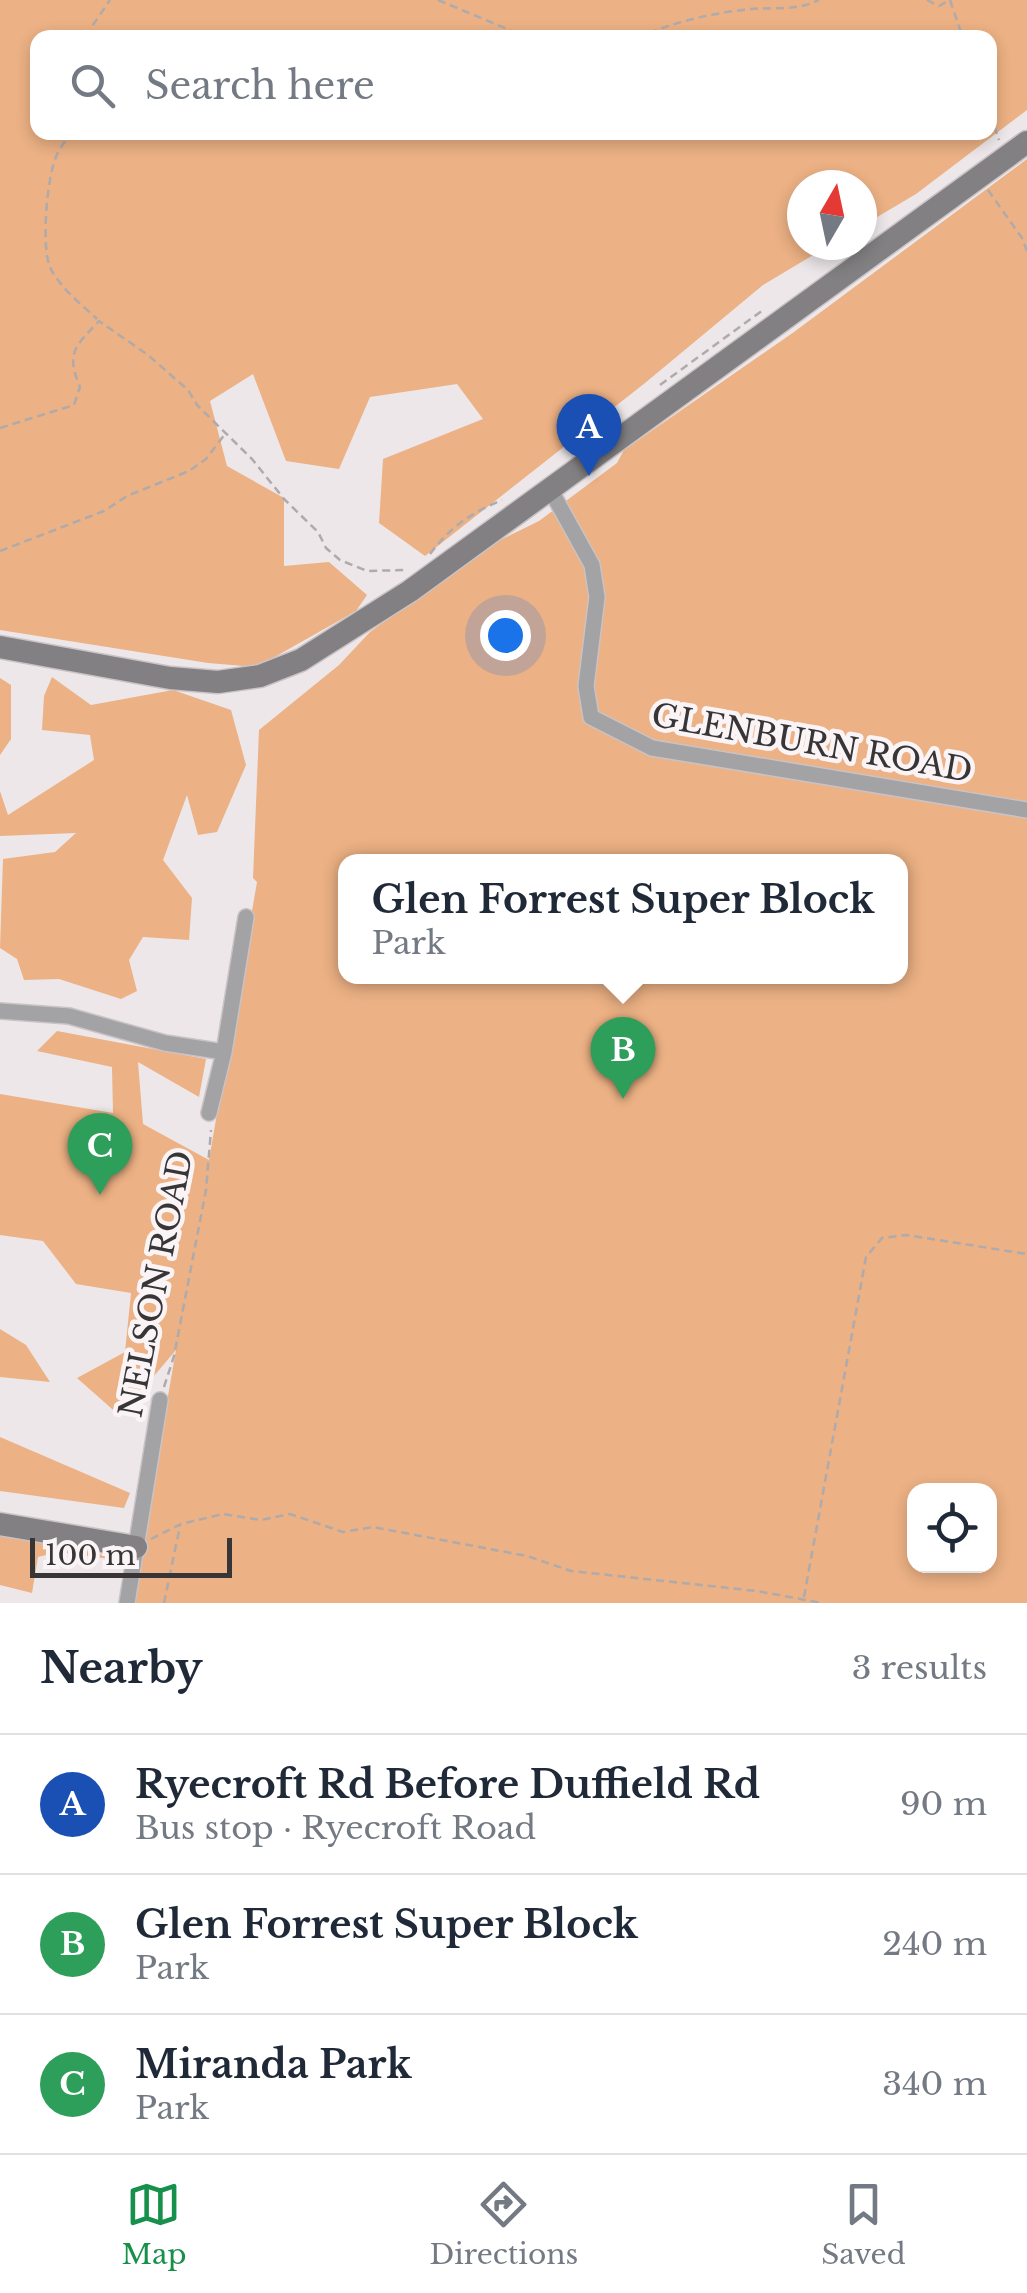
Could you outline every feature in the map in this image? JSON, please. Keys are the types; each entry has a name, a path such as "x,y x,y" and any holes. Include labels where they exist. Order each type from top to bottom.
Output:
{"street":[{"path":"0,647 170,678 218,682 260,676 301,660 410,591 1027,142"},
{"name":"GLENBURN ROAD","path":"550,489 592,565 596,596 586,686 591,717 652,748 1027,810"},
{"name":"NELSON ROAD","path":"210,1113 246,917"},
{"path":"0,1011 81,1018 165,1043 224,1052"},
{"name":"NELSON ROAD","path":"127,1603 160,1400"},
{"path":"0,1524 136,1547"}],"path":[{"path":"92,30 110,0"},
{"path":"438,0 509,30"},
{"path":"663,30 716,14 756,8 790,9 820,0"},
{"path":"927,0 939,6 949,0 960,30"},
{"path":"997,134 1000,142"},
{"path":"65,140 54,159 45,241 49,265 60,282 99,321 165,368 340,560 368,572 417,570"},
{"path":"979,177 1027,251"},
{"path":"0,428 74,405 80,386 71,367 74,347 99,321"},
{"path":"0,550 78,522 127,496 190,471 206,459 225,434"},
{"path":"427,558 446,532 473,512 505,499"},
{"name":"NELSON ROAD","path":"160,1400 174,1356 206,1190 212,1136 210,1113"},
{"path":"803,1598 866,1257 882,1238 906,1234 1027,1254"},
{"path":"136,1547 180,1524 224,1514 261,1520 290,1514 343,1532 372,1527 527,1556 570,1571 822,1603"},
{"path":"164,1603 180,1524"}],"shaded area":[{"path":"0,0 1027,0 1027,110 997,133 997,30 30,30 30,140 987,140 916,194 877,217 877,170 787,170 787,260 805,260 763,285 425,556 379,523 383,459 483,419 457,384 370,397 339,469 286,461 253,374 210,401 227,466 284,498 284,566 329,562 367,595 356,611 257,667 208,663 0,630"},
{"path":"1027,159 1027,1603 132,1603 176,1350 120,1416 77,1378 125,1352 131,1293 76,1284 43,1241 0,1235 0,1094 113,1113 112,1067 37,1051 57,1031 206,1059 199,1097 138,1062 143,1124 209,1160 257,882 253,878 259,730 339,665 370,632 488,546 539,521 617,463 624,450 794,332"},
{"path":"52,677 91,705 173,690 231,710 246,765 217,832 198,835 187,795 163,860 192,898 189,940 143,937 129,960 137,991 121,999 59,979 24,980 17,959 0,948 3,859 55,852 76,833 0,836 0,791 8,815 94,760 90,735 42,730 44,696"},
{"path":"0,678 11,685 11,739 0,755"},
{"path":"0,1329 26,1345 50,1382 0,1377"},
{"path":"0,1437 130,1493 124,1508 0,1491"},
{"path":"0,1525 65,1537 110,1559 59,1552 38,1557 32,1593 0,1585"}],"place":[{"name":"Ryecroft Rd Before Duffield Rd","path":"589,476"},
{"name":"Glen Forrest Super Block","path":"623,1099"},
{"name":"Miranda Park","path":"100,1195"}]}
